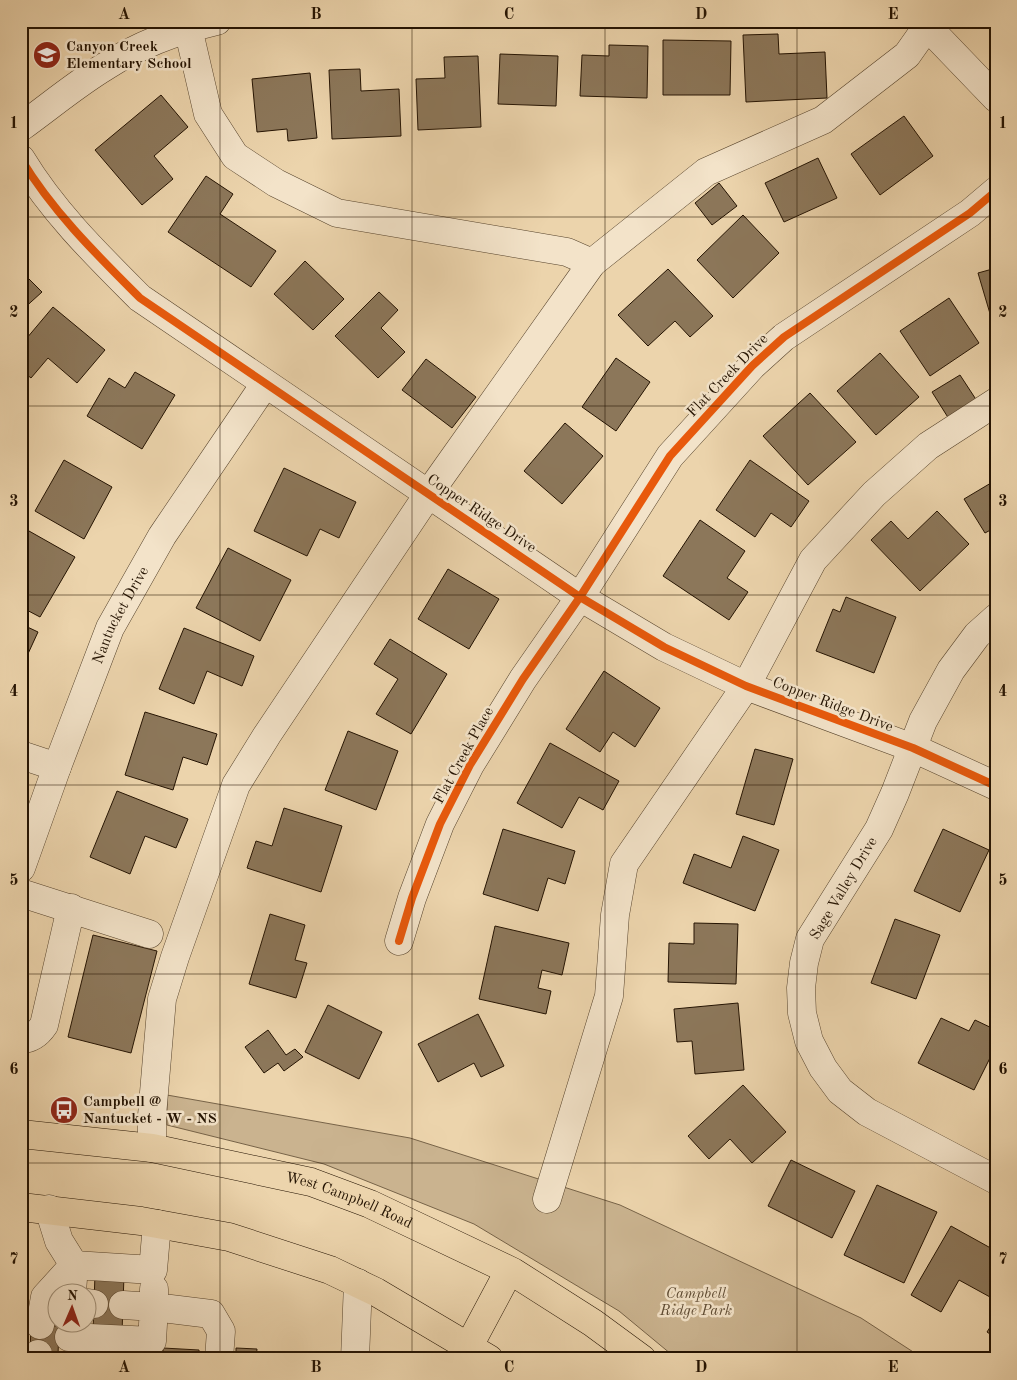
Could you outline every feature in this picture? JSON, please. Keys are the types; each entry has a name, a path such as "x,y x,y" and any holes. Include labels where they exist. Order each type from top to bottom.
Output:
{"main road":[{"name":"West Campbell Road","path":"21,1134 152,1148 311,1182 370,1204 509,1270 593,1323 642,1359"},
{"path":"21,1207 157,1224 229,1237 330,1270 358,1283 474,1355 509,1270"}],"street":[{"path":"21,127 106,65 151,43 188,28 217,21"},
{"path":"152,1148 152,1116 162,999 236,785 267,735 429,493 592,263 706,172 823,120 907,55 926,23 996,98"},
{"path":"188,28 208,114 236,156 276,183 337,213 567,252 592,263"},
{"name":"Copper Ridge Drive","path":"21,159 36,184 87,245 140,298 580,596 664,647 746,686 913,748 996,786"},
{"name":"Flat Creek Drive","path":"580,596 670,456 752,366 784,337 970,213 996,191"},
{"name":"Nantucket Drive","path":"21,868 110,628 162,536 265,384"},
{"path":"547,1199 609,996 616,915 624,864 746,686 813,560 874,494 928,446 996,402"},
{"name":"Flat Creek Place","path":"399,941 412,898 440,824 470,765 523,679 580,596"},
{"name":"Sage Valley Drive","path":"996,618 977,636 951,670 923,721 896,793 879,829 810,939 802,980 802,1013 809,1041 823,1068 840,1091 867,1112 996,1180"},
{"path":"21,755 57,767"},
{"path":"21,893 149,934"},
{"path":"21,1039 31,1038 38,1034 44,1026 71,908"},
{"path":"49,1209 59,1242 74,1265 79,1282"},
{"path":"69,1340 152,1340 154,1306 153,1270 157,1224"},
{"path":"74,1265 153,1270"},
{"path":"40,1325 45,1297 74,1265"},
{"path":"355,1359 358,1283"},
{"path":"123,1305 154,1306 212,1314 221,1331 219,1359"}],"green space":[{"name":"Campbell Ridge Park","path":"167,1095 410,1138 620,1205 861,1318 924,1359 677,1359 619,1311 474,1224 324,1164 167,1125"}],"building":[{"path":"778,34 779,54 825,52 827,98 746,102 743,35"},
{"path":"663,40 731,41 730,95 663,95"},
{"path":"609,45 648,46 647,98 580,96 582,55 609,56"},
{"path":"500,54 558,56 556,106 498,104"},
{"path":"478,56 481,127 418,130 416,79 445,78 444,57"},
{"path":"360,69 361,91 399,89 401,136 332,139 329,70"},
{"path":"310,73 317,138 288,141 287,129 257,132 252,79"},
{"path":"161,95 188,127 154,156 173,179 142,205 95,150"},
{"path":"904,116 933,156 880,195 851,154"},
{"path":"818,158 837,198 784,222 765,183"},
{"path":"206,176 233,194 220,214 276,251 251,287 168,232"},
{"path":"719,183 737,206 712,225 695,203"},
{"path":"743,215 779,253 733,298 697,260"},
{"path":"305,261 344,299 313,330 274,294"},
{"path":"996,268 996,334 978,273"},
{"path":"668,269 713,316 690,337 675,321 648,346 618,315"},
{"path":"21,271 42,292 21,311"},
{"path":"379,292 398,310 381,328 405,352 378,378 335,336"},
{"path":"949,298 979,343 930,376 900,331"},
{"path":"53,307 105,350 77,383 48,358 31,378 21,370 21,345"},
{"path":"880,353 919,397 876,435 837,391"},
{"path":"616,358 650,382 616,431 582,407"},
{"path":"426,359 476,397 452,428 402,390"},
{"path":"135,372 175,395 142,449 87,416 109,378 125,388"},
{"path":"960,375 977,401 949,419 932,392"},
{"path":"810,393 856,442 808,485 763,436"},
{"path":"565,423 603,456 562,504 524,471"},
{"path":"64,460 112,487 84,539 35,511"},
{"path":"750,460 809,501 791,527 771,513 755,537 716,510"},
{"path":"284,468 356,502 339,538 320,529 307,556 254,531"},
{"path":"996,480 996,527 985,533 964,499"},
{"path":"937,511 969,544 920,591 871,540 891,521 908,539"},
{"path":"700,520 745,551 727,578 748,592 729,620 663,576"},
{"path":"29,531 75,557 40,617 21,607 21,544"},
{"path":"228,548 291,580 260,641 196,608"},
{"path":"448,569 499,599 469,649 418,619"},
{"path":"846,597 896,617 874,673 816,651 833,609 840,612"},
{"path":"21,624 38,632 21,669"},
{"path":"184,628 254,656 242,686 207,671 194,704 159,689"},
{"path":"390,639 447,674 411,734 376,714 398,679 374,664"},
{"path":"604,671 660,708 635,747 613,732 600,752 566,729"},
{"path":"145,712 217,734 207,765 183,757 173,790 125,775"},
{"path":"348,731 398,751 376,810 325,790"},
{"path":"550,743 619,781 603,810 579,797 562,828 517,803"},
{"path":"755,749 793,759 774,825 736,814"},
{"path":"117,791 188,819 176,848 145,836 130,874 90,857"},
{"path":"284,808 342,826 321,892 247,868 256,841 272,846"},
{"path":"503,829 575,851 565,884 548,878 538,911 483,894"},
{"path":"943,829 989,850 960,912 914,891"},
{"path":"743,836 779,850 755,911 683,883 694,854 731,868"},
{"path":"270,914 305,925 295,960 307,963 296,998 249,984"},
{"path":"895,919 940,935 916,999 871,983"},
{"path":"694,923 738,924 736,984 668,982 669,943 694,944"},
{"path":"495,926 569,943 562,975 542,970 538,988 551,991 546,1014 479,999"},
{"path":"93,935 157,951 131,1053 68,1037"},
{"path":"738,1003 744,1070 695,1074 692,1041 677,1042 674,1009"},
{"path":"328,1005 382,1032 359,1079 305,1052"},
{"path":"478,1014 504,1066 481,1077 474,1063 438,1082 418,1044"},
{"path":"941,1018 969,1031 975,1020 996,1030 996,1046 974,1090 918,1063"},
{"path":"268,1030 286,1055 295,1049 303,1057 284,1071 278,1063 264,1073 245,1047"},
{"path":"743,1085 786,1132 752,1163 730,1139 709,1159 688,1136"},
{"path":"791,1160 855,1191 832,1238 768,1206"},
{"path":"877,1185 937,1212 904,1283 844,1255"},
{"path":"951,1226 996,1251 996,1287 990,1297 959,1280 941,1312 911,1295"},
{"path":"95,1274 124,1275 122,1333 93,1332 98,1332 98,1282 95,1282"},
{"path":"996,1318 996,1338 987,1332"},
{"path":"31,1325 48,1326 48,1332 59,1332 58,1355 30,1353"},
{"path":"75,1345 163,1348 163,1359 75,1359"},
{"path":"163,1348 199,1350 199,1359 163,1359"},
{"path":"236,1348 257,1349 256,1359 236,1359"}],"cycle path":[{"path":"21,159 61,215 140,298 580,597 664,647 746,686 913,748 996,786"},
{"path":"399,941 412,898 440,824 470,765 523,679 580,597 670,456 752,366 784,337 970,213 996,191"}],"place":[{"name":"Canyon Creek Elementary School","path":"47,55"},
{"name":"Campbell @ Nantucket - W - NS","path":"64,1110"}]}
